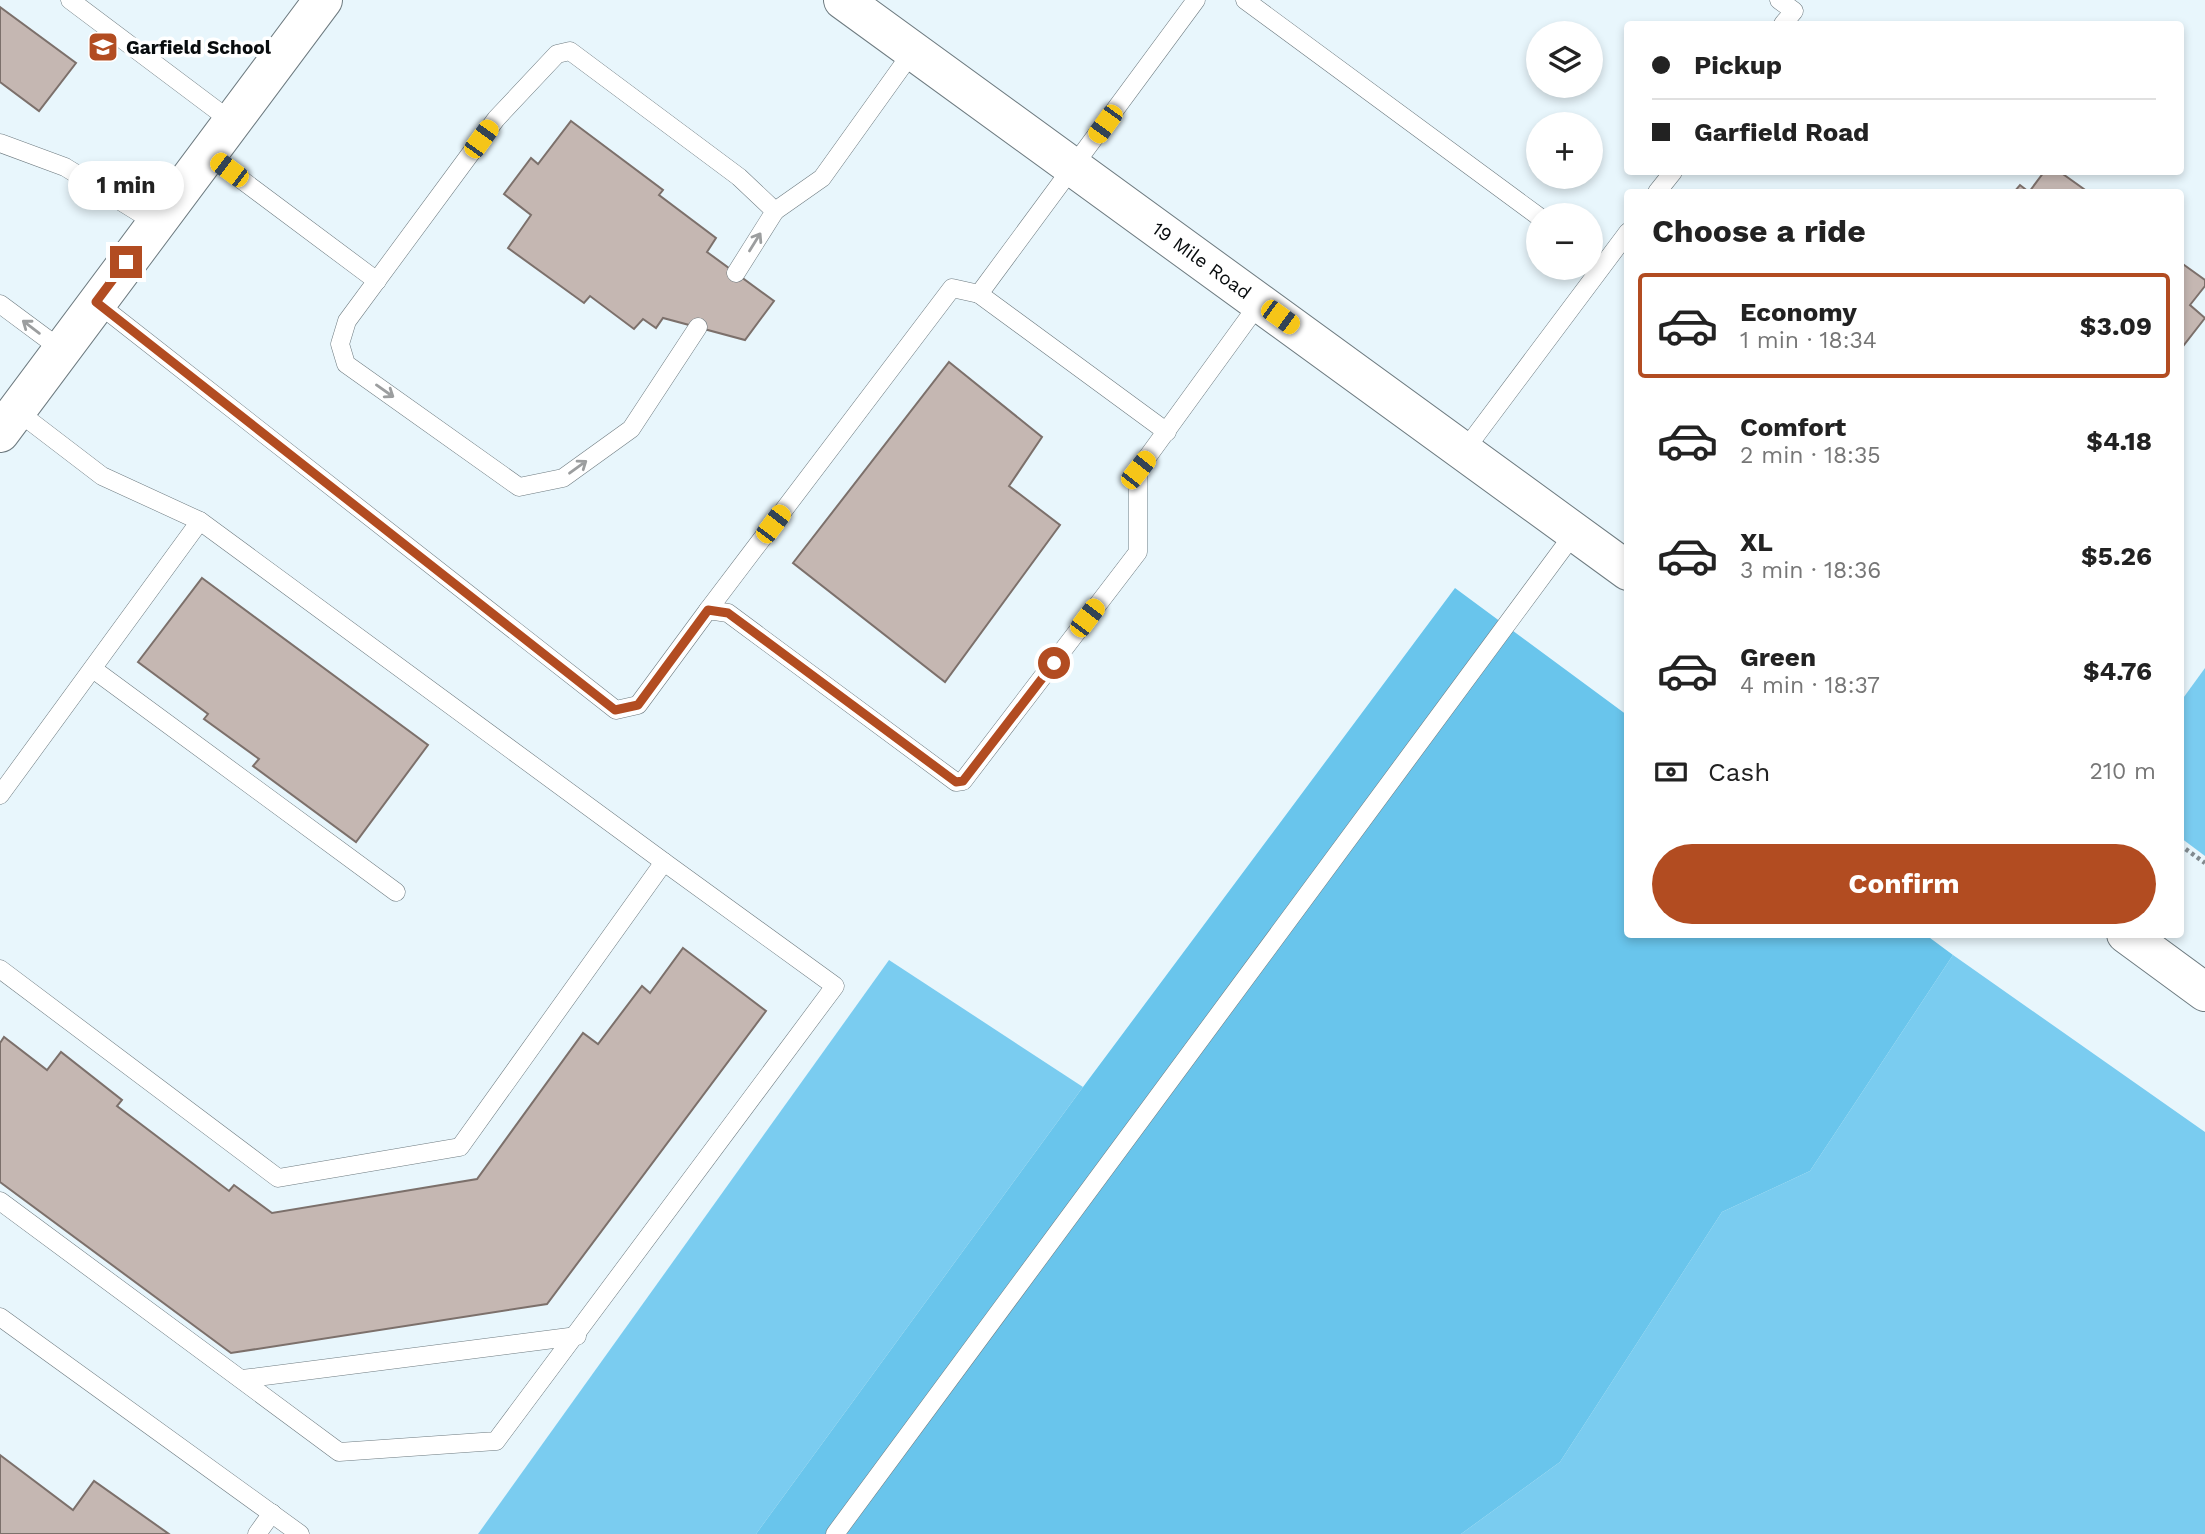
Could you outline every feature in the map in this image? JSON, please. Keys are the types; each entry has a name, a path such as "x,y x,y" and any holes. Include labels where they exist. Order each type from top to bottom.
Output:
{"street":[{"path":"9,422 323,0"},
{"name":"19 Mile Road","path":"843,0 1624,568"},
{"path":"2131,938 2205,992"}],"lane":[{"path":"70,0 231,121"},
{"path":"979,295 1196,0"},
{"path":"1245,0 1526,207"},
{"path":"1779,0 1794,11 1786,21"},
{"path":"698,327 631,429 563,478 519,486 346,364 340,344 347,321 496,119 557,54 570,51 738,177 775,211"},
{"path":"736,273 775,211 821,178 913,51"},
{"path":"0,143 65,167 156,223"},
{"path":"207,153 377,281"},
{"path":"1659,189 1671,175"},
{"path":"1603,254 1624,235"},
{"path":"1464,451 1582,280"},
{"path":"96,302 615,710 638,705 951,288 979,295 1167,432"},
{"path":"708,610 728,613 956,782 963,781 1138,552 1138,470 1260,302"},
{"path":"0,304 62,350"},
{"path":"0,1201 339,1452 496,1441 577,1336 835,986 200,521 102,476 9,422"},
{"path":"0,795 200,521"},
{"path":"835,1534 1575,532"},
{"path":"93,669 396,892"},
{"path":"0,969 278,1178 460,1147 664,862"},
{"path":"0,1317 300,1534"},
{"path":"242,1379 577,1336"},
{"path":"257,1534 272,1513"}],"path":[{"path":"2184,848 2205,863"}],"shaded area":[{"path":"1455,588 1624,713 1624,938 1930,938 1953,955 1810,1171 1722,1212 1560,1462 1461,1534 756,1534 1083,1087"},
{"path":"2205,668 2205,856 2184,840 2184,697"},
{"path":"1953,955 2205,1132 2205,1534 1461,1534 1560,1462 1722,1212 1810,1171"},
{"path":"889,960 1083,1087 756,1534 478,1534"}],"building":[{"path":"0,7 76,63 39,111 0,82"},
{"path":"571,121 663,190 659,195 716,238 707,252 774,301 745,340 663,318 656,328 643,319 634,329 590,296 584,303 508,248 531,215 504,194 531,158 538,164"},
{"path":"2042,175 2064,175 2084,189 2031,189"},
{"path":"2184,265 2205,280 2205,286 2190,305 2205,318 2184,345"},
{"path":"949,362 1042,437 1009,486 1060,525 945,682 793,563"},
{"path":"202,578 428,745 356,842 253,766 259,759 204,719 208,714 138,662"},
{"path":"683,948 766,1011 547,1304 231,1353 0,1182 0,1043 4,1037 47,1070 61,1052 122,1100 117,1106 229,1191 234,1185 272,1213 477,1179 583,1033 598,1044 642,986 650,993"},
{"path":"0,1455 73,1510 94,1481 169,1534 0,1534"}],"place":[{"name":"Garfield School","path":"103,47"}],"route":[{"path":"126,262 96,302 615,710 638,705 708,610 728,613 956,782 963,781 1054,663"}]}
